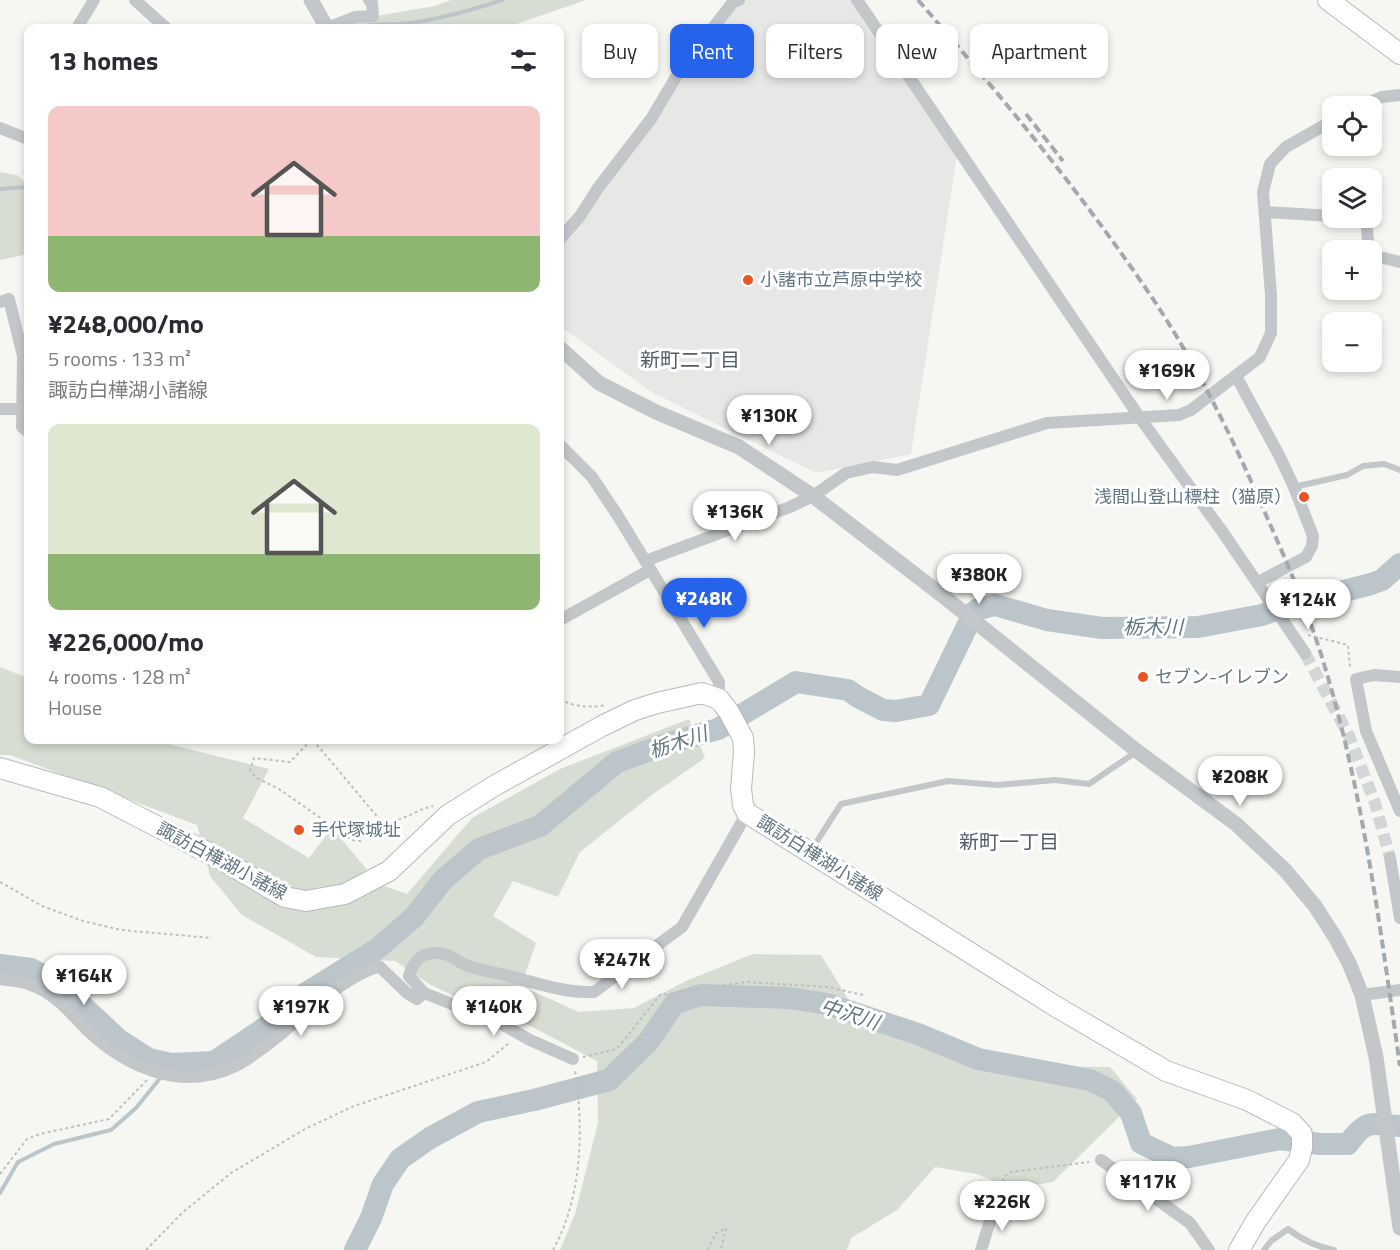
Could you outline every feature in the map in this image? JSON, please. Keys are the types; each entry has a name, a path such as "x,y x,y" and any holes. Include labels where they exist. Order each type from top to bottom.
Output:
{"main road":[{"path":"1328,0 1400,54"},
{"name":"諏訪白樺湖小諸線","path":"0,768 100,797 222,860 285,897 306,901 345,894 389,871 448,815 494,786 602,726 635,710 657,703 702,693 719,699 743,738 741,789 743,805 747,813 1055,1006 1166,1071 1247,1101 1292,1123 1302,1134 1299,1160 1256,1221 1239,1250"}],"street":[{"path":"79,24 94,0"},
{"path":"135,0 159,24"},
{"path":"311,0 325,24"},
{"path":"337,24 355,17 373,16 372,3 369,0"},
{"path":"564,234 651,119 679,72 733,2 739,0"},
{"path":"857,0 1140,418 1258,582 1305,653"},
{"path":"1382,97 1400,95"},
{"path":"564,618 648,566 790,507 813,496 846,473 873,467 897,470 1047,423 1179,415 1191,410 1260,357 1271,333 1263,192 1270,164 1286,147 1322,127"},
{"path":"0,128 24,137"},
{"path":"1265,212 1322,215"},
{"path":"1382,258 1400,262"},
{"path":"0,302 9,299 24,349"},
{"path":"564,352 599,383 656,412 740,447 813,496 943,596 1137,751 1236,824 1285,870 1315,906 1335,937 1349,963 1362,996 1376,1057 1400,1228"},
{"path":"1236,376 1294,487 1313,536 1312,546 1306,557 1258,582"},
{"path":"24,382 22,409 22,427 24,429"},
{"path":"0,409 22,409"},
{"path":"564,449 592,477 720,682 719,699"},
{"path":"1400,677 1374,675 1356,679 1365,731 1397,795 1400,811"},
{"path":"573,1059 530,1040 500,1023 424,993 409,976 412,965 418,958 432,953 450,954 467,965 559,990 578,993 594,992 682,927 747,813"},
{"path":"1390,858 1400,918"},
{"path":"0,979 32,985 57,1000 111,1050 154,1073 186,1078 221,1073 239,1065 341,985 379,966 407,993 417,999 424,993"},
{"path":"1362,996 1400,990"},
{"path":"1101,1160 1190,1223 1209,1250"},
{"path":"981,1250 995,1205"}],"lane":[{"path":"1294,487 1347,475 1363,466 1384,464 1400,470"},
{"path":"810,852 841,804 948,781 998,785 1055,780 1089,784 1137,751"},
{"path":"1264,1250 1271,1241 1287,1229 1296,1236 1323,1248 1334,1250"}],"path":[{"path":"1289,627 1348,645 1350,668 1356,679"},
{"path":"564,701 592,708 610,704"},
{"path":"308,744 290,762 254,758 250,770 255,777 279,789 352,840 360,841 381,821"},
{"path":"315,744 381,821 395,822 433,806"},
{"path":"0,882 42,906 83,921 121,930 212,938"},
{"path":"553,1250 565,1226 573,1193 580,1145 580,1099 573,1059 617,1049 660,995 746,982 828,987 863,995"},
{"path":"146,1250 182,1213 231,1173 305,1129 354,1106 486,1062 508,1043 530,1040"},
{"path":"0,1174 27,1139 109,1119 154,1073"},
{"path":"995,1205 1004,1177 1011,1172 1071,1166 1101,1160"},
{"path":"708,1250 716,1233 726,1228 722,1250"}],"shaded area":[{"path":"451,0 586,0 517,24 343,24 341,22 435,6"},
{"name":"小諸市立芦原中学校","path":"739,0 857,0 876,28 876,78 910,78 958,148 911,454 816,473 653,393 564,329 564,229 679,78 754,78 754,24 721,24"},
{"path":"0,172 17,175 24,181 24,255 0,260"},
{"path":"0,667 24,676 24,744 168,744 269,769 243,818 309,858 332,828 379,884 407,894 472,818 560,769 689,719 705,758 653,794 580,852 558,897 513,881 493,916 536,943 521,986 579,1012 634,1008 686,981 753,954 821,955 863,1023 971,1066 1110,1067 1137,1099 1053,1182 1011,1189 977,1174 935,1167 897,1210 851,1238 847,1250 560,1250 575,1214 598,1123 597,1061 519,1020 460,999 431,985 395,961 316,957 242,915 210,876 197,825 10,755 0,755"}],"waterway":[{"path":"401,24 452,15 503,0"},
{"path":"0,189 24,187"},
{"name":"栃木川","path":"0,965 31,969 58,983 119,1040 149,1059 171,1064 214,1062 266,1027 306,993 377,949 414,917 443,880 479,849 540,826 617,762 666,744 718,729 796,682 848,690 883,710 896,711 929,705 974,612 978,609 995,605 1047,620 1102,628 1198,627 1262,615 1321,593 1340,592 1371,584 1382,580 1400,564"},
{"name":"中沢川","path":"355,1250 371,1218 383,1184 400,1159 430,1138 478,1112 609,1080 648,1042 675,1003 701,995 789,998 827,1004 918,1034 978,1059 1090,1080 1112,1091 1131,1113 1141,1143 1172,1158 1189,1157 1280,1139 1320,1144 1348,1144 1360,1130 1370,1124 1400,1126"},
{"path":"0,1193 18,1162 54,1144 111,1130 136,1108 161,1077"}],"tunnel":[{"path":"1305,653 1349,736 1375,803 1390,858"}],"railway":[{"path":"918,0 1041,148 1100,224 1155,302 1215,406 1254,487 1309,619 1336,705 1369,858 1400,1066"},
{"path":"1026,114 1063,161"}],"place":[{"name":"小諸市立芦原中学校","path":"748,280"},
{"name":"浅間山登山標柱（猫原）","path":"1304,497"},
{"name":"セブン-イレブン","path":"1143,677"},
{"name":"手代塚城址","path":"299,830"}],"district":[{"name":"新町二丁目","path":"690,360"},
{"name":"新町一丁目","path":"1009,842"}]}
